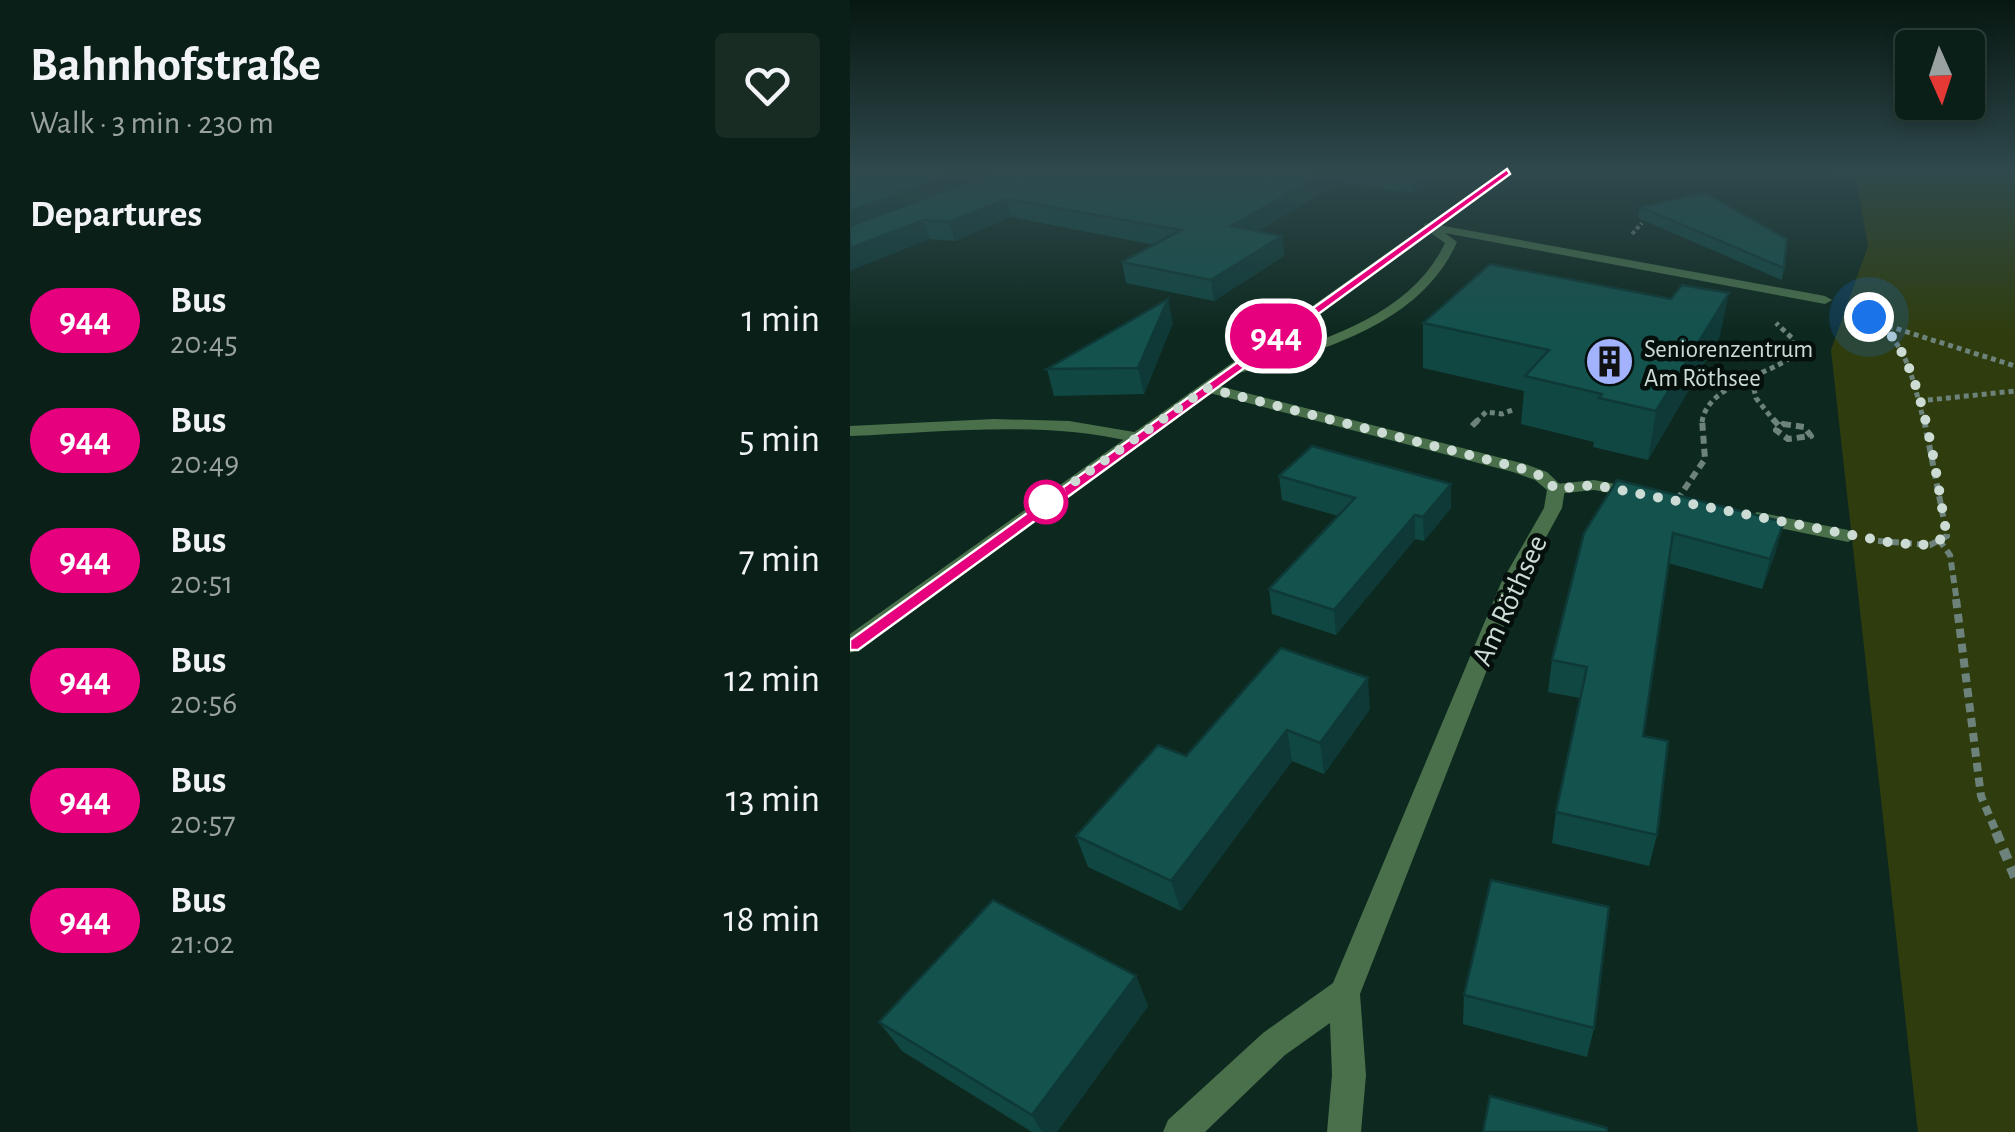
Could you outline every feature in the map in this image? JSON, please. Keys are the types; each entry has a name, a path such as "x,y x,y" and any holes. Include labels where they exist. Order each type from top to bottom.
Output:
{"street":[{"path":"850,645 1428,226 1824,300"},
{"path":"1230,371 1264,362 1386,314 1434,274 1452,242 1428,226"},
{"path":"1207,388 1520,468 1541,476 1556,489 1594,485 1677,501"},
{"path":"850,431 1068,425 1109,429 1134,437"},
{"name":"Am Röthsee","path":"1344,1132 1349,1076 1344,994 1511,583 1553,508 1556,489"},
{"path":"1734,513 1848,536"},
{"path":"1180,1132 1274,1044 1344,994"}],"path":[{"path":"1824,300 1912,336 2015,366"},
{"path":"1677,501 1690,475 1704,463 1707,452 1701,420 1706,409 1716,399 1783,364 1795,348 1789,334 1772,321"},
{"path":"1848,536 1930,545 1947,536 1920,401 1903,354 1884,324"},
{"path":"1753,379 1756,398 1779,426"},
{"path":"1920,401 2015,392"},
{"path":"1799,425 1811,436 1790,440 1777,433 1779,426 1799,425"},
{"path":"1939,540 1950,555 1981,796 2015,877"}],"green space":[{"path":"1864,225 2015,225 2015,1132 1918,1132 1831,350 1868,246"}],"building":[{"path":"853,225 910,225 850,248"},
{"path":"1152,225 1233,225 1282,236 1211,280 1122,262 1181,230"},
{"path":"1682,225 1762,225 1787,239 1784,268"},
{"path":"1490,264 1671,299 1682,285 1729,293 1656,411 1525,376 1549,350 1423,323"},
{"path":"1168,299 1138,368 1047,369"},
{"path":"1312,446 1451,484 1423,517 1415,515 1334,610 1269,589 1355,498 1279,476"},
{"path":"1617,480 1784,522 1770,559 1673,533 1643,736 1668,741 1657,835 1556,812 1587,667 1552,660 1584,533"},
{"path":"1281,648 1368,678 1320,743 1287,730 1171,881 1076,836 1158,745 1186,756"},
{"path":"1491,880 1609,907 1594,1028 1464,995"},
{"path":"993,900 1136,976 1032,1115 879,1022"},
{"path":"1490,1096 1607,1128 1607,1132 1483,1132"}],"bus line":[{"name":"944","path":"850,645 1430,225"}],"place":[{"name":"Seniorenzentrum Am Röthsee","path":"1609,362"}],"route":[{"path":"1046,502 1207,388 1520,468 1541,476 1556,489 1594,485 1848,536 1930,545 1947,536 1920,401 1903,354 1884,324 1869,317"}]}
